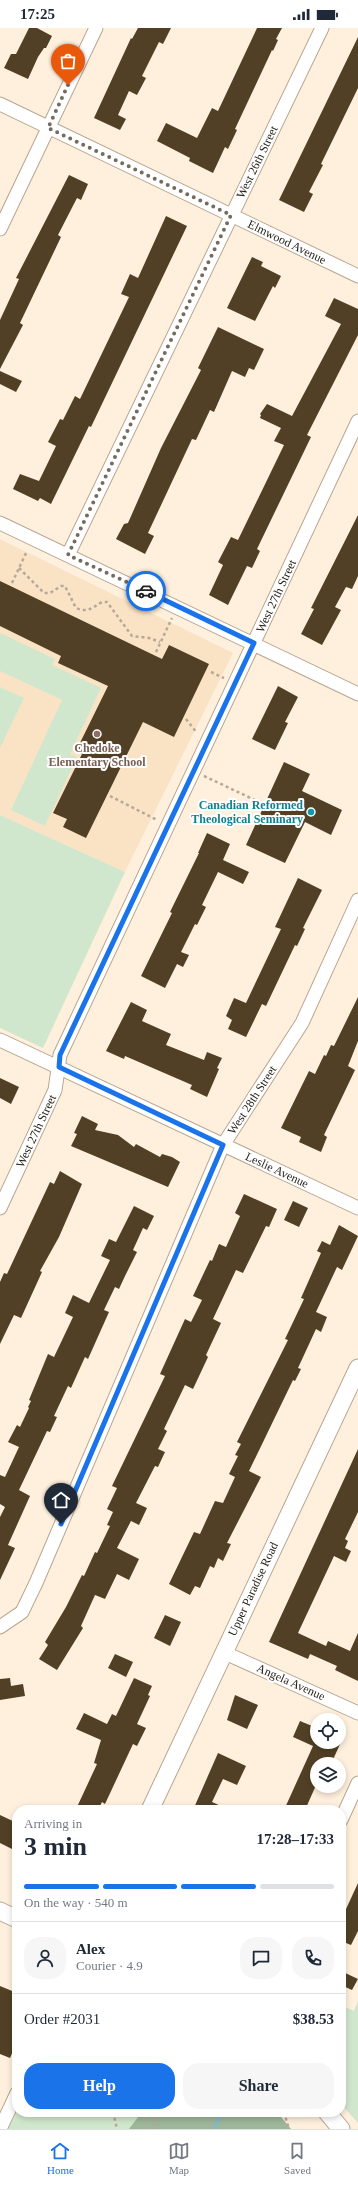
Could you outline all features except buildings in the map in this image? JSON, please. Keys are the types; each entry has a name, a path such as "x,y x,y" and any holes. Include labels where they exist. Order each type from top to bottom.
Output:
{"street":[{"path":"0,229 96,28"},
{"name":"West 26th Street","path":"68,555 322,28"},
{"name":"Elmwood Avenue","path":"0,104 358,276"},
{"name":"West 27th Street","path":"0,1208 55,1090 60,1055 358,421"},
{"path":"0,523 178,606 358,694"},
{"name":"West 28th Street","path":"0,1627 22,1612 36,1583 223,1145 302,1022 358,900"},
{"name":"Leslie Avenue","path":"0,1040 358,1208"},
{"name":"Upper Paradise Road","path":"152,1805 358,1368"},
{"name":"Angela Avenue","path":"223,1652 358,1712"},
{"path":"346,1809 358,1783"},
{"path":"0,1911 12,1917"},
{"path":"0,2129 12,2104"},
{"path":"331,2117 341,2129"}],"path":[{"path":"12,583 33,538"},
{"path":"20,568 44,593 50,594 61,586 65,586 76,608 83,611 88,611 102,602 107,602 111,605 132,636 149,638 160,642"},
{"path":"156,652 178,606"},
{"path":"194,771 276,810"},
{"path":"110,796 168,825"},
{"path":"114,2117 117,2129"},
{"path":"154,2129 155,2117"},
{"path":"285,2117 289,2129"}],"shaded area":[{"name":"Chedoke Elementary School","path":"0,539 233,653 125,872 0,815"}],"green space":[{"path":"0,633 55,659 52,665 101,688 70,754 77,757 45,826 11,810 62,700 0,671"},
{"path":"0,687 24,698 0,748"},
{"path":"0,815 125,872 43,1048 0,1028"},
{"path":"358,2001 358,2123 346,2110 346,2007 354,2011"},
{"path":"14,2117 163,2117 161,2129 8,2129"},
{"path":"138,2117 281,2117 291,2129 129,2129"}],"waterway":[{"path":"216,2129 216,2124 220,2117"}],"way so far":[{"path":"68,85 48,128 231,215 68,555 146,591"}],"place":[{"name":"Chedoke Elementary School","path":"97,734"},
{"name":"Canadian Reformed Theological Seminary","path":"311,812"}],"route":[{"path":"61,1524 223,1145 59,1067 60,1055 254,643 146,591"}]}
